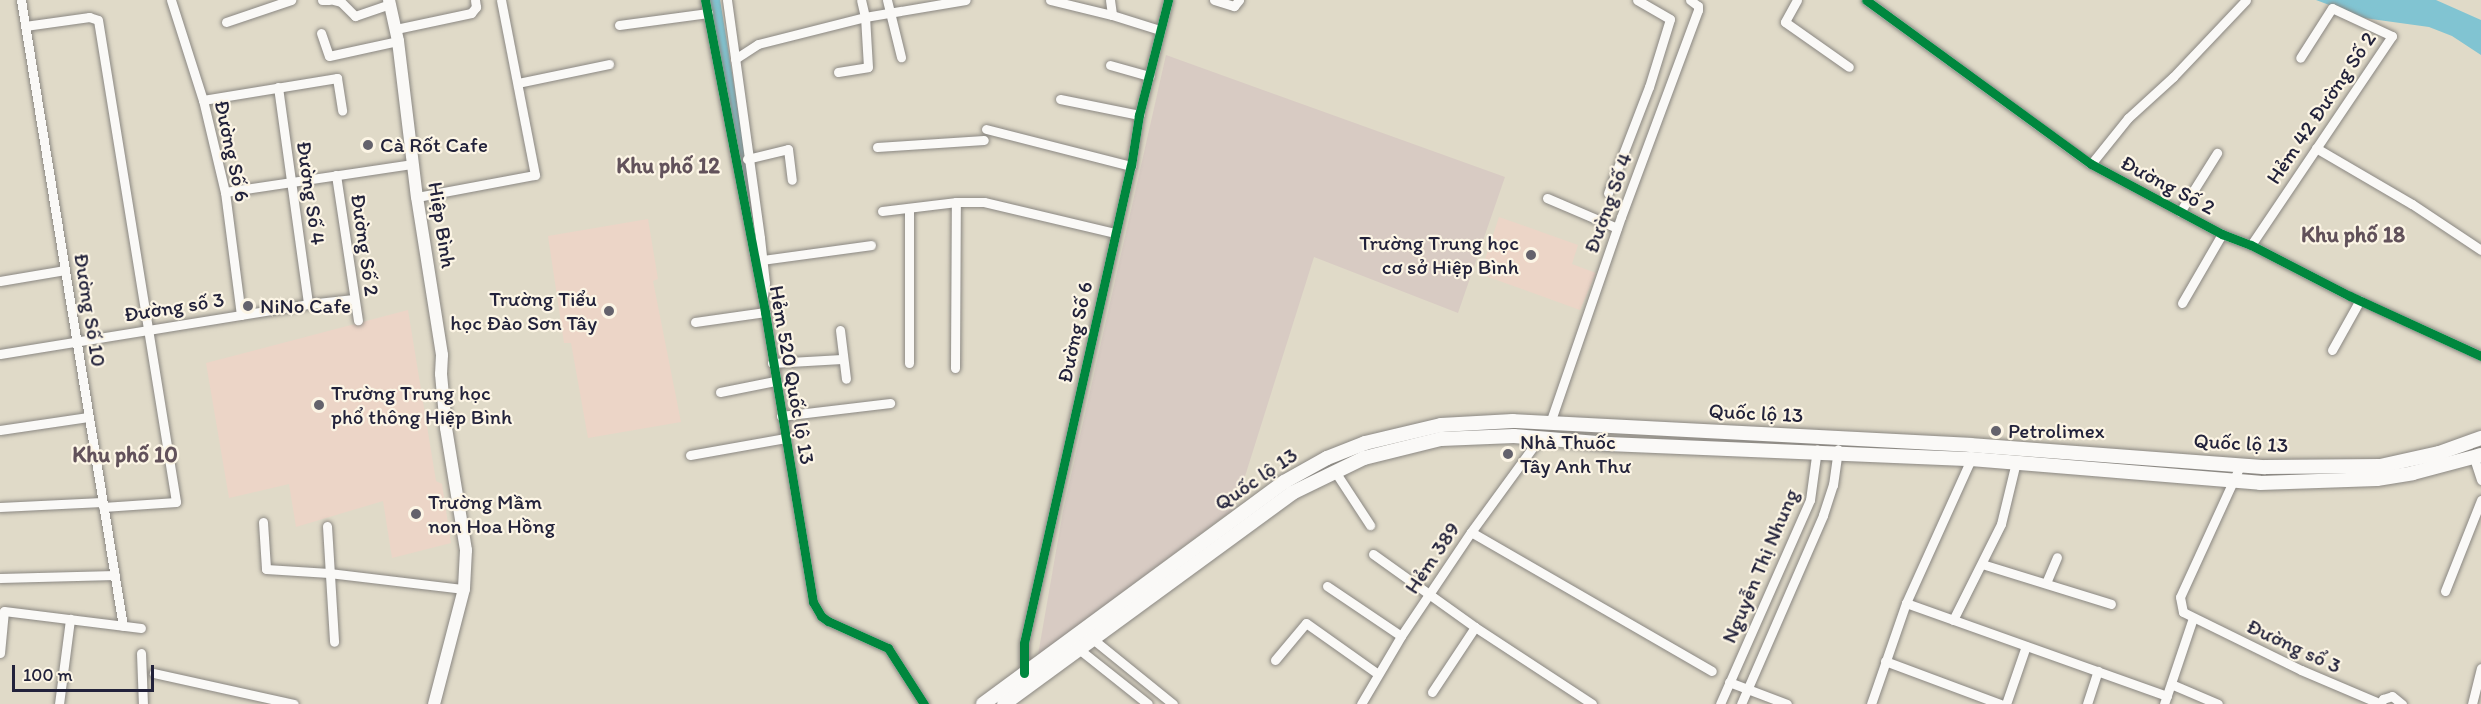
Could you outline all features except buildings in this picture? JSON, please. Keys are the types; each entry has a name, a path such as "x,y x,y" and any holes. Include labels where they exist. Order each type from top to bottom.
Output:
{"highway":[{"name":"Quốc lộ 13","path":"1004,704 1073,645 1256,502 1327,458 1365,443 1442,425 1514,421 2000,447 2240,466 2380,466 2439,453 2481,438"},
{"path":"1542,438 1550,423"},
{"name":"Quốc lộ 13","path":"1087,634 1264,512 1334,470 1389,450 1441,439 1542,438 1609,444 1971,459 2235,482 2317,483 2377,479 2478,457"},
{"name":"Quốc lộ 13","path":"983,704 1024,673 1073,645"}],"main road":[{"name":"Hiệp Bình","path":"389,2 398,41 417,197 442,355 441,374 446,428 466,550 464,589 435,704"}],"street":[{"name":"Đường Số 10","path":"21,0 123,626"},
{"name":"Đường Số 6","path":"171,0 203,100 225,192 241,315"},
{"path":"226,22 291,0"},
{"path":"322,0 341,2 355,16 389,2"},
{"path":"396,28 471,13 476,7 475,0"},
{"path":"417,197 535,175 501,0"},
{"name":"Hẻm 520 Quốc lộ 13","path":"705,0 765,312 807,570 816,610 828,621 888,648 924,704"},
{"path":"727,0 765,283 762,299"},
{"path":"837,72 868,67 865,16 861,0"},
{"path":"887,0 901,57"},
{"path":"735,59 758,44 865,16 928,2 966,0"},
{"path":"1050,0 1112,15 1160,30"},
{"path":"1110,0 1112,15"},
{"name":"Đường Số 6","path":"1024,673 1024,643 1131,165 1139,115 1168,0"},
{"path":"1214,0 1234,6 1239,0"},
{"path":"1608,193 1649,87 1670,19 1637,0"},
{"name":"Đường Số 4","path":"1550,423 1617,228 1698,10 1698,6 1690,0"},
{"path":"1797,0 1785,22 1849,67"},
{"path":"2091,165 2128,118 2173,76 2246,0"},
{"name":"Đường Số 2","path":"1871,2 2091,165 2222,234 2251,245 2360,300 2481,356"},
{"name":"Hẻm 42 Đường Số 2","path":"2251,245 2392,36 2332,8 2300,58"},
{"path":"619,25 708,13"},
{"path":"0,507 176,502 98,20 89,17 25,26"},
{"path":"321,33 329,56 398,41"},
{"path":"518,83 609,64"},
{"path":"1110,65 1149,76"},
{"path":"203,100 337,78 342,111"},
{"name":"Đường Số 4","path":"278,87 308,304"},
{"path":"1649,87 1666,96"},
{"path":"1060,99 1139,115"},
{"path":"986,129 1131,165"},
{"path":"877,147 984,140"},
{"path":"2316,148 2412,204 2481,250"},
{"path":"747,159 788,149 792,180"},
{"path":"2180,212 2217,153"},
{"path":"225,192 413,164"},
{"name":"Đường Số 2","path":"336,175 358,320"},
{"path":"1547,198 1617,228"},
{"path":"882,212 956,202 984,202 1115,233"},
{"path":"955,368 956,202"},
{"path":"909,208 909,363"},
{"path":"2182,303 2222,234"},
{"path":"762,260 871,245"},
{"path":"0,281 65,270"},
{"name":"Đường số 3","path":"0,354 308,304 354,299"},
{"path":"2332,350 2360,300"},
{"path":"695,322 765,312"},
{"path":"840,330 846,379"},
{"path":"772,363 842,358"},
{"path":"720,392 775,381"},
{"path":"781,416 890,403"},
{"path":"0,430 88,417"},
{"path":"690,455 785,438"},
{"name":"Hẻm 389","path":"1365,703 1378,674 1429,594 1471,532 1542,438"},
{"name":"Nguyễn Thị Nhung","path":"1720,704 1810,500 1818,438"},
{"name":"Nguyễn Thị Nhung","path":"1741,704 1823,515 1833,485 1839,439"},
{"path":"2478,457 2481,480"},
{"path":"1871,704 1906,603 1971,459"},
{"path":"1953,620 2001,524 2016,462"},
{"path":"1906,603 2098,671 2165,700 2193,618 2183,612 2180,597 2235,482 2240,466"},
{"path":"1334,470 1370,525"},
{"path":"2445,591 2481,500"},
{"path":"263,522 266,569 329,573 464,589"},
{"path":"327,526 334,642"},
{"path":"1471,532 1712,671"},
{"path":"1373,554 1475,627 1592,704"},
{"path":"2046,583 2057,557"},
{"path":"1982,564 2111,604"},
{"path":"0,578 115,576"},
{"path":"1327,586 1401,636"},
{"path":"0,653 4,611 141,628"},
{"name":"Đường sổ 3","path":"2193,618 2301,670 2380,704"},
{"path":"59,704 70,619"},
{"path":"1275,660 1306,623 1378,674"},
{"path":"1432,692 1475,627"},
{"path":"1087,634 1173,704"},
{"path":"1073,645 1148,704"},
{"path":"2006,704 2026,646"},
{"path":"141,653 143,704"},
{"path":"1886,661 2000,704"},
{"path":"2472,704 2481,668"},
{"path":"2087,704 2098,671"},
{"path":"154,673 294,704"},
{"path":"1729,682 1787,704"},
{"path":"2171,684 2218,704"},
{"path":"2380,704 2392,696 2402,704"}],"shaded area":[{"path":"1166,55 1505,177 1458,313 1314,257 1235,508 1038,655 1063,511"},
{"name":"Trường Trung học cơ sở Hiệp Bình","path":"1499,217 1578,245 1572,264 1596,273 1580,310 1480,274"},
{"name":"Trường Tiểu học Đào Sơn Tây","path":"648,219 658,279 653,281 681,422 588,438 571,343 564,343 548,236"},
{"name":"Trường Trung học phổ thông Hiệp Bình","path":"408,310 436,481 442,484 451,543 392,558 383,501 296,527 289,484 229,498 206,363"}],"water":[{"path":"2316,0 2436,0 2481,20 2481,55 2452,36 2429,27 2364,18"}],"waterway":[{"path":"715,0 751,219"}],"cycle path":[{"path":"705,0 765,312 813,602 821,616 828,621 888,648 924,704"},
{"path":"1024,673 1024,643 1131,166 1139,115 1168,0"},
{"path":"1866,0 2091,164 2222,234 2251,245 2350,296 2481,356"}],"place":[{"name":"Cà Rốt Cafe","path":"368,145"},
{"name":"Trường Trung học cơ sở Hiệp Bình","path":"1531,255"},
{"name":"NiNo Cafe","path":"248,306"},
{"name":"Trường Tiểu học Đào Sơn Tây","path":"609,311"},
{"name":"Trường Trung học phổ thông Hiệp Bình","path":"319,405"},
{"name":"Petrolimex","path":"1996,431"},
{"name":"Nhà Thuốc Tây Anh Thư","path":"1508,454"},
{"name":"Trường Mầm non Hoa Hồng","path":"416,514"}],"district":[{"name":"Khu phố 12","path":"668,166"},
{"name":"Khu phố 18","path":"2353,235"},
{"name":"Khu phố 10","path":"125,455"}]}
